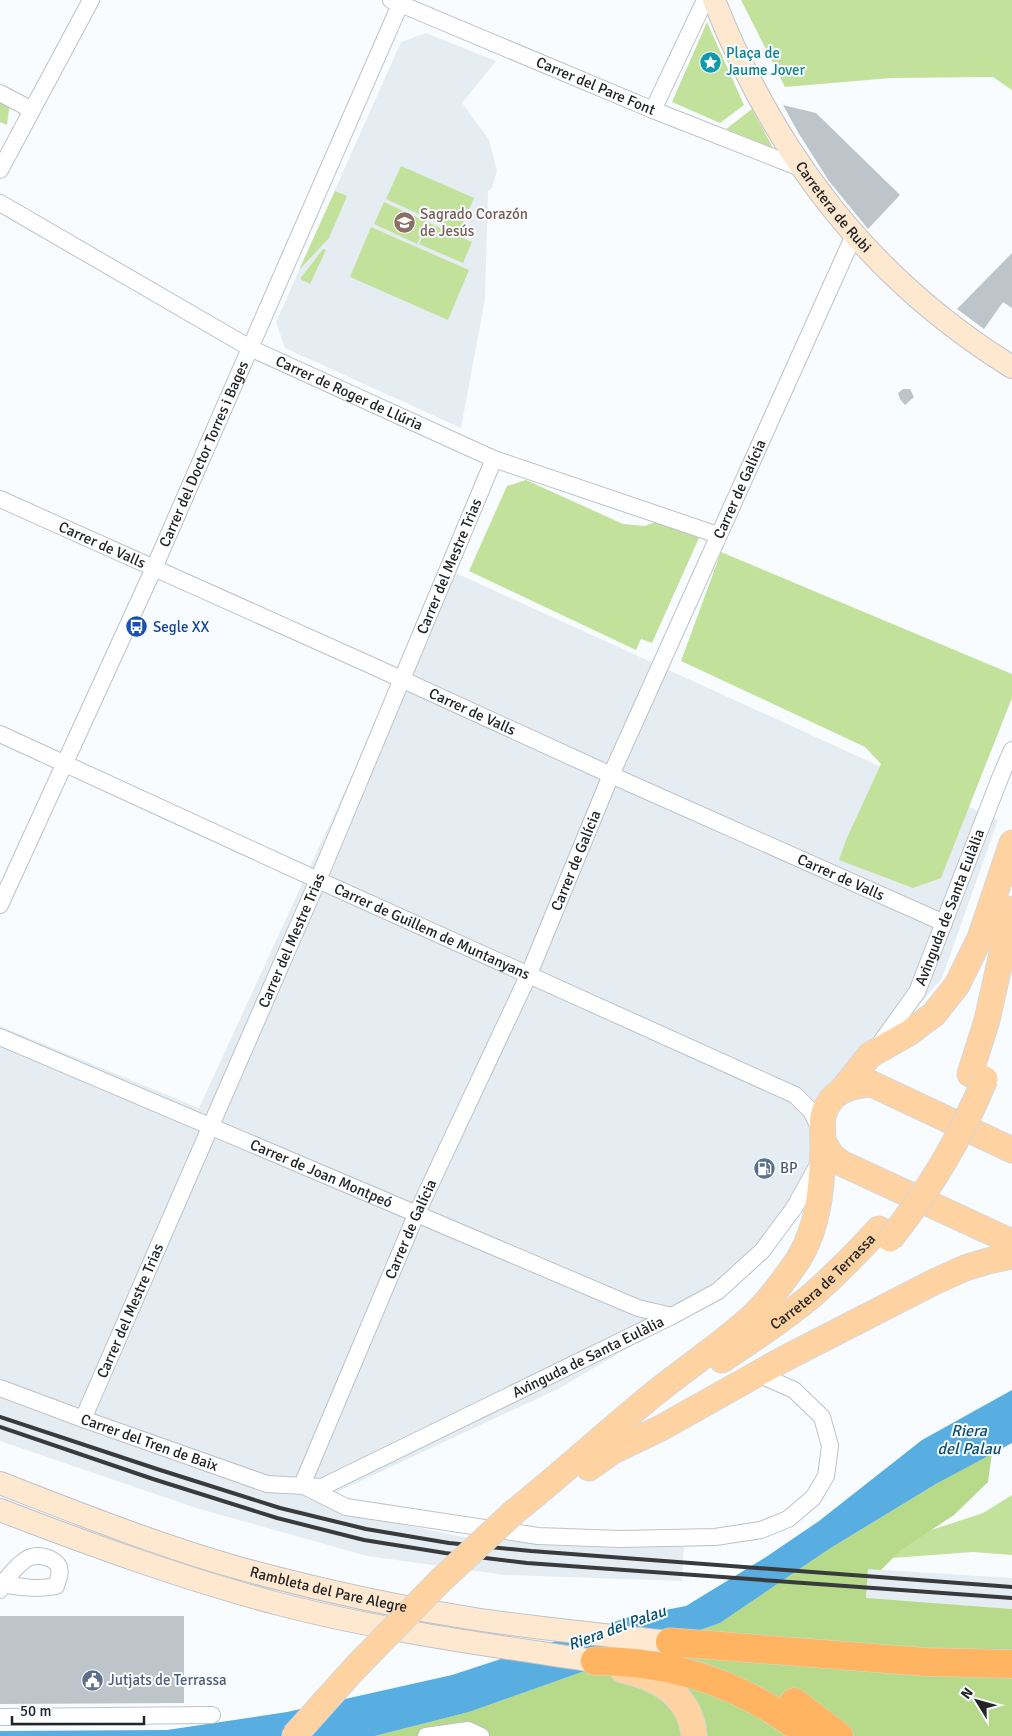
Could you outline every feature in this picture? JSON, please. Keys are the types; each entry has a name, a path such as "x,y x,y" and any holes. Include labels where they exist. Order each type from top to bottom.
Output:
{"highway":[{"path":"670,1642 926,1662 1012,1664"},
{"path":"670,1642 752,1688 777,1712 809,1736"},
{"path":"595,1661 646,1663 791,1699 838,1736"}],"main road":[{"name":"Carretera de Rubi","path":"714,0 739,60 759,98 803,169 854,236 873,256 936,313 1012,367"},
{"path":"315,1736 370,1670 420,1615 521,1514 574,1463 649,1398 754,1315 774,1293 798,1258 812,1231 817,1214 822,1120 827,1104 842,1090 870,1055 909,1033 934,1014 957,985 980,938 1012,843"},
{"name":"Carretera de Terrassa","path":"574,1463 672,1393 790,1313 846,1264 885,1234 926,1191 952,1150 972,1110 988,1020 1012,909"},
{"name":"Carretera de Terrassa","path":"977,1077 996,1044 1012,986"},
{"path":"842,1090 859,1085 872,1084 1012,1150"},
{"path":"822,1144 841,1163 1012,1242"},
{"name":"Carretera de Terrassa","path":"613,1451 773,1342 831,1299 856,1276 885,1234"},
{"path":"294,1736 355,1668 440,1580 521,1514 613,1451 661,1428 758,1374 934,1282 965,1268 1012,1256"},
{"name":"Rambleta del Pare Alegre","path":"0,1483 102,1522 180,1549 267,1575 370,1600 474,1619 670,1642"},
{"name":"Rambleta del Pare Alegre","path":"0,1510 186,1577 279,1604 420,1634 595,1661"},
{"path":"595,1661 617,1669 641,1674 663,1684 682,1703 693,1730"}],"street":[{"path":"0,170 91,0"},
{"path":"653,110 705,0"},
{"name":"Carrer del Pare Font","path":"398,1 653,110 803,169"},
{"name":"Carrer del Doctor Torres i Bages","path":"0,905 154,568 398,1"},
{"path":"0,93 32,110"},
{"name":"Carrer de Roger de Llúria","path":"0,203 250,348 494,459 718,535"},
{"name":"Carrer de Galícia","path":"302,1485 416,1215 529,974 611,775 854,236"},
{"name":"Carrer del Mestre Trias","path":"83,1419 318,880 494,459"},
{"name":"Carrer de Valls","path":"0,499 944,923"},
{"name":"Carrer de Guillem de Muntanyans","path":"0,734 795,1095 811,1111 822,1144"},
{"name":"Avinguda de Santa Eulàlia","path":"870,1055 917,992 1012,750"},
{"name":"Carrer de Joan Montpeó","path":"0,1037 638,1308 672,1316"},
{"name":"Avinguda de Santa Eulàlia","path":"302,1485 322,1487 672,1316 718,1291 762,1251 794,1208 822,1144"},
{"path":"302,1485 346,1507 538,1536 620,1539 696,1538 761,1530 788,1519 813,1498 826,1476 830,1446 822,1417 794,1390 758,1374"},
{"name":"Carrer del Tren de Baix","path":"0,1388 268,1484 302,1485"},
{"path":"0,1718 212,1715"},
{"path":"426,1736 468,1730 481,1736"}],"shaded area":[{"name":"Sagrado Corazón de Jesús","path":"426,33 496,61 462,103 489,140 497,171 492,188 488,191 485,299 461,428 285,348 276,322 401,42"},
{"path":"447,569 998,820 942,978 897,1031 832,1089 805,1208 744,1280 558,1389 339,1491 333,1510 463,1537 520,1542 684,1547 682,1581 505,1575 367,1556 196,1508 0,1441 0,1026 199,1108"},
{"path":"868,1569 1012,1578 1012,1609 866,1599"}],"green space":[{"path":"741,0 1012,0 1012,90 993,77 891,78 785,87"},
{"name":"Plaça de Jaume Jover","path":"707,22 744,105 720,123 672,102"},
{"path":"0,100 10,103 7,125 0,122"},
{"path":"752,109 773,148 726,129"},
{"path":"401,166 474,198 459,232 386,199"},
{"path":"335,191 347,196 329,238 299,270"},
{"path":"384,202 427,222 417,244 374,224"},
{"path":"429,223 472,242 463,263 419,244"},
{"path":"371,227 469,270 448,320 350,277"},
{"path":"323,249 326,250 310,284 300,279"},
{"path":"526,480 623,524 645,526 658,521 699,538 652,643 641,639 636,650 469,571 507,486"},
{"path":"721,552 1012,674 1012,698 941,878 913,888 839,860 846,840 881,764 865,747 681,661"},
{"path":"992,1453 988,1482 954,1515 901,1550 881,1570 868,1569 866,1598 1012,1609 1012,1736 375,1736 469,1712 720,1623 829,1549 936,1484"},
{"path":"1012,1495 1012,1555 973,1552 879,1559 913,1536 983,1513"}],"water":[{"name":"Riera del Palau","path":"1012,1390 1012,1443 936,1484 829,1549 720,1623 469,1712 375,1736 0,1736 0,1731 167,1730 287,1712 452,1675 629,1617 686,1606 766,1557 819,1521 922,1440"}],"building":[{"path":"783,105 816,113 900,195 868,229 829,181"},
{"path":"1012,253 1012,308 1003,302 984,329 957,309"},
{"path":"903,389 910,389 914,397 905,405 898,393"},
{"name":"Jutjats de Terrassa","path":"0,1616 184,1616 184,1703 0,1704"}],"railway":[{"path":"0,1417 280,1508 366,1529 449,1543 531,1551 1012,1587"},
{"path":"0,1427 153,1479 277,1518 364,1540 445,1553 527,1563 1012,1598"}],"place":[{"name":"Plaça de Jaume Jover","path":"710,62"},
{"name":"Sagrado Corazón de Jesús","path":"404,223"},
{"name":"Segle XX","path":"137,627"},
{"name":"BP","path":"764,1168"},
{"name":"Jutjats de Terrassa","path":"92,1680"}]}
